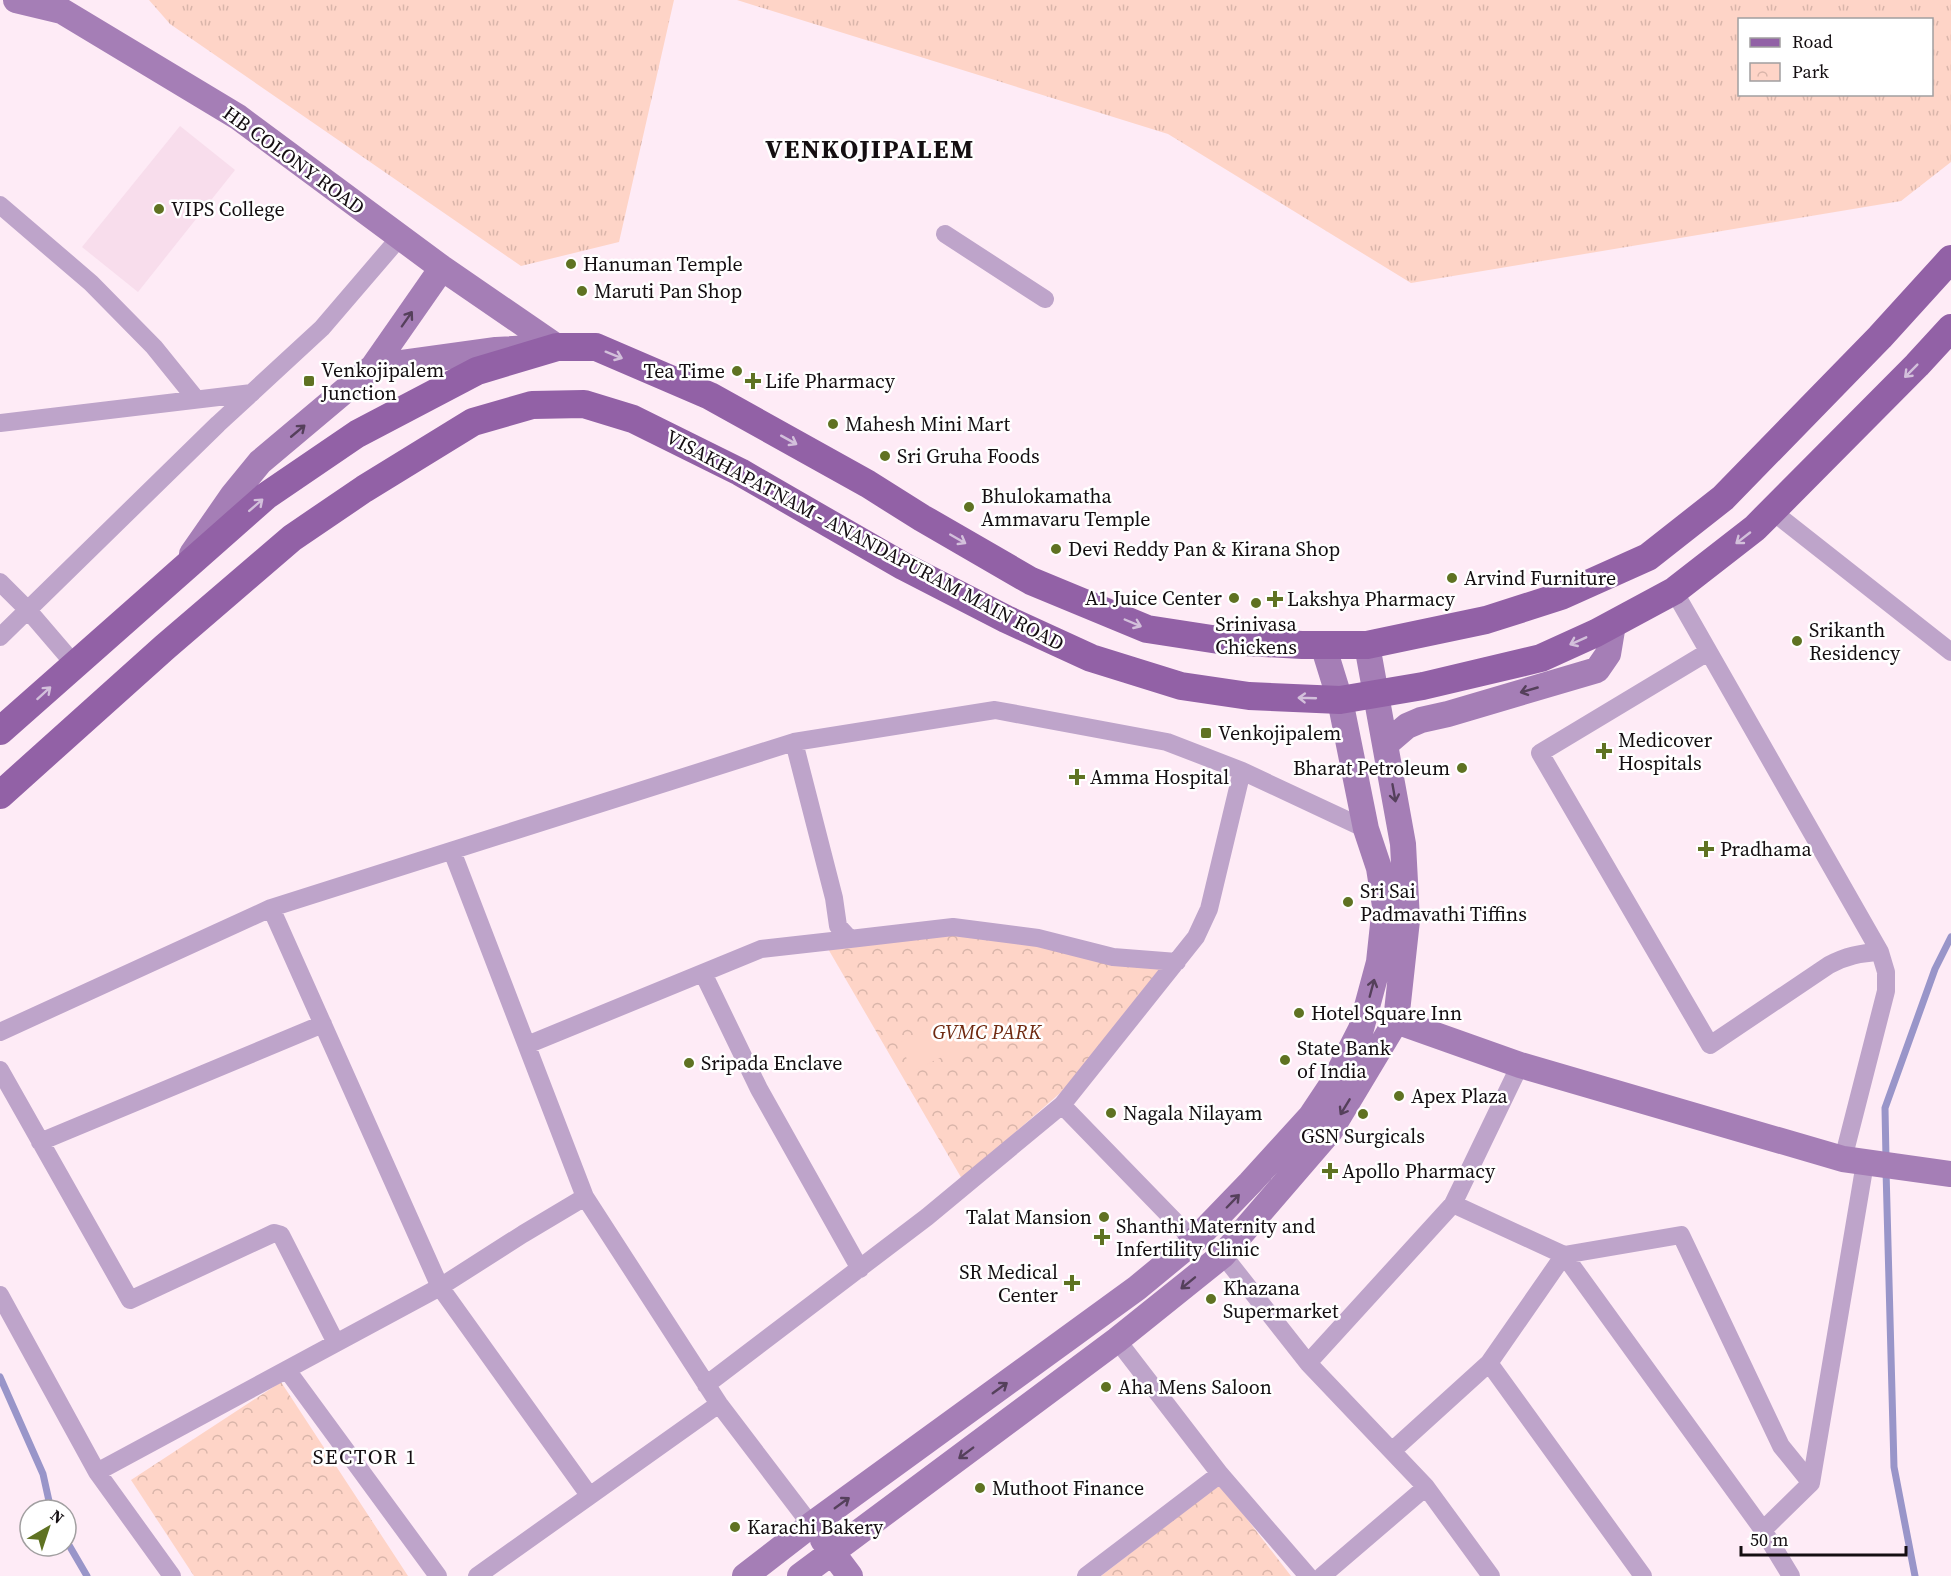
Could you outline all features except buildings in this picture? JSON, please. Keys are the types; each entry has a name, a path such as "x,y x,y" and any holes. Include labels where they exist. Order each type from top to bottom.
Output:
{"main road":[{"path":"0,731 266,496 357,435 477,371 557,347 596,347 710,396 868,484 1031,581 1147,629 1225,641 1367,645 1486,620 1562,596 1648,556 1723,498 1880,337 1951,259"},
{"name":"VISAKHAPATNAM - ANANDAPURAM MAIN ROAD","path":"0,795 158,653 292,538 364,489 472,422 532,405 584,404 633,419 740,472 903,566 995,614 1091,658 1181,686 1249,696 1340,700 1423,686 1541,658 1613,624 1674,591 1755,528 1951,328"}],"street":[{"name":"HB COLONY ROAD","path":"16,0 55,5 238,117 442,268 557,347"},
{"path":"0,205 91,283 154,347 196,399"},
{"path":"945,234 1044,299"},
{"path":"0,637 322,328 400,237"},
{"path":"181,572 215,519 260,462 373,367 442,268"},
{"path":"373,367 496,350 557,347"},
{"path":"0,423 252,393"},
{"path":"1772,511 1951,652"},
{"path":"0,582 27,609 75,665"},
{"path":"1674,591 1880,952 1886,972 1886,991 1862,1162 1811,1483 1762,1530"},
{"path":"1386,744 1407,726 1421,720 1597,670 1608,654 1613,624"},
{"path":"745,1576 1137,1288 1194,1241 1251,1183 1311,1116 1335,1080 1361,1029 1380,962 1385,906 1379,868 1366,829 1340,700 1323,645"},
{"path":"800,1576 1117,1340 1223,1255 1330,1131 1396,1021 1407,920 1403,844 1367,645"},
{"path":"1708,652 1540,753 1710,1045 1829,965 1846,956 1880,952"},
{"path":"0,1032 271,909 794,742 995,710 1167,742 1242,771 1366,829"},
{"path":"794,742 834,898 838,926 850,939"},
{"path":"706,1385 927,1217 1062,1105 1196,937 1209,909 1242,771"},
{"path":"452,851 585,1197 718,1404 849,1576"},
{"path":"271,909 440,1287 589,1495"},
{"path":"527,1045 761,949 953,927 1038,938 1113,957 1176,962"},
{"path":"703,973 759,1089 860,1269"},
{"path":"1396,1021 1520,1065 1862,1162 1951,1174"},
{"path":"40,1142 323,1024"},
{"path":"1308,1363 1453,1204 1520,1065"},
{"path":"0,1070 130,1300 274,1233 281,1235 336,1343"},
{"path":"1062,1105 1194,1241"},
{"path":"97,1472 440,1287 585,1197"},
{"path":"1453,1204 1564,1255 1762,1530 1791,1576"},
{"path":"1392,1451 1489,1363 1564,1255 1681,1235 1780,1446 1811,1483"},
{"path":"1223,1255 1308,1363 1426,1487 1491,1576"},
{"path":"0,1295 97,1472 172,1576"},
{"path":"1117,1340 1220,1474 1308,1576"},
{"path":"1489,1363 1643,1576"},
{"path":"287,1370 438,1576"},
{"path":"477,1576 718,1404"},
{"path":"1086,1576 1220,1474"},
{"path":"1322,1576 1426,1487"}],"shaded area":[{"name":"VIPS College","path":"180,126 235,170 138,292 82,247"}],"green space":[{"path":"149,0 674,0 619,242 521,266 170,24"},
{"path":"737,0 1951,0 1951,162 1901,201 1411,283 1168,134"},
{"name":"GVMC PARK","path":"950,932 1169,966 1067,1087 962,1179 827,947"},
{"path":"947,1018 962,1047 913,1071 899,1043"},
{"path":"281,1382 408,1576 194,1576 131,1480"},
{"path":"1220,1484 1291,1576 1101,1576"}],"waterway":[{"path":"1886,1159 1885,1108 1935,969 1951,937"},
{"path":"1886,1170 1894,1467 1915,1576"},
{"path":"0,1377 43,1474 48,1498"},
{"path":"76,1558 87,1576"}],"place":[{"name":"VIPS College","path":"159,209"},
{"name":"Hanuman Temple","path":"571,264"},
{"name":"Maruti Pan Shop","path":"582,291"},
{"name":"Tea Time","path":"737,371"},
{"name":"Venkojipalem Junction","path":"309,381"},
{"name":"Life Pharmacy","path":"753,381"},
{"name":"Mahesh Mini Mart","path":"833,424"},
{"name":"Sri Gruha Foods","path":"885,456"},
{"name":"Bhulokamatha Ammavaru Temple","path":"969,507"},
{"name":"Devi Reddy Pan & Kirana Shop","path":"1056,549"},
{"name":"Arvind Furniture","path":"1452,578"},
{"name":"A1 Juice Center","path":"1234,598"},
{"name":"Lakshya Pharmacy","path":"1275,599"},
{"name":"Srinivasa Chickens","path":"1256,603"},
{"name":"Srikanth Residency","path":"1797,641"},
{"name":"Venkojipalem","path":"1206,733"},
{"name":"Medicover Hospitals","path":"1604,751"},
{"name":"Bharat Petroleum","path":"1462,768"},
{"name":"Amma Hospital","path":"1077,777"},
{"name":"Pradhama","path":"1706,849"},
{"name":"Sri Sai Padmavathi Tiffins","path":"1348,902"},
{"name":"Hotel Square Inn","path":"1299,1013"},
{"name":"State Bank of India","path":"1285,1060"},
{"name":"Sripada Enclave","path":"689,1063"},
{"name":"Apex Plaza","path":"1399,1096"},
{"name":"Nagala Nilayam","path":"1111,1113"},
{"name":"GSN Surgicals","path":"1363,1114"},
{"name":"Apollo Pharmacy","path":"1330,1171"},
{"name":"Talat Mansion","path":"1104,1217"},
{"name":"Shanthi Maternity and Infertility Clinic","path":"1102,1237"},
{"name":"SR Medical Center","path":"1072,1283"},
{"name":"Khazana Supermarket","path":"1211,1299"},
{"name":"Aha Mens Saloon","path":"1106,1387"},
{"name":"Muthoot Finance","path":"980,1488"},
{"name":"Karachi Bakery","path":"735,1527"}],"district":[{"name":"VENKOJIPALEM","path":"870,149"},
{"name":"SECTOR 1","path":"365,1456"}]}
